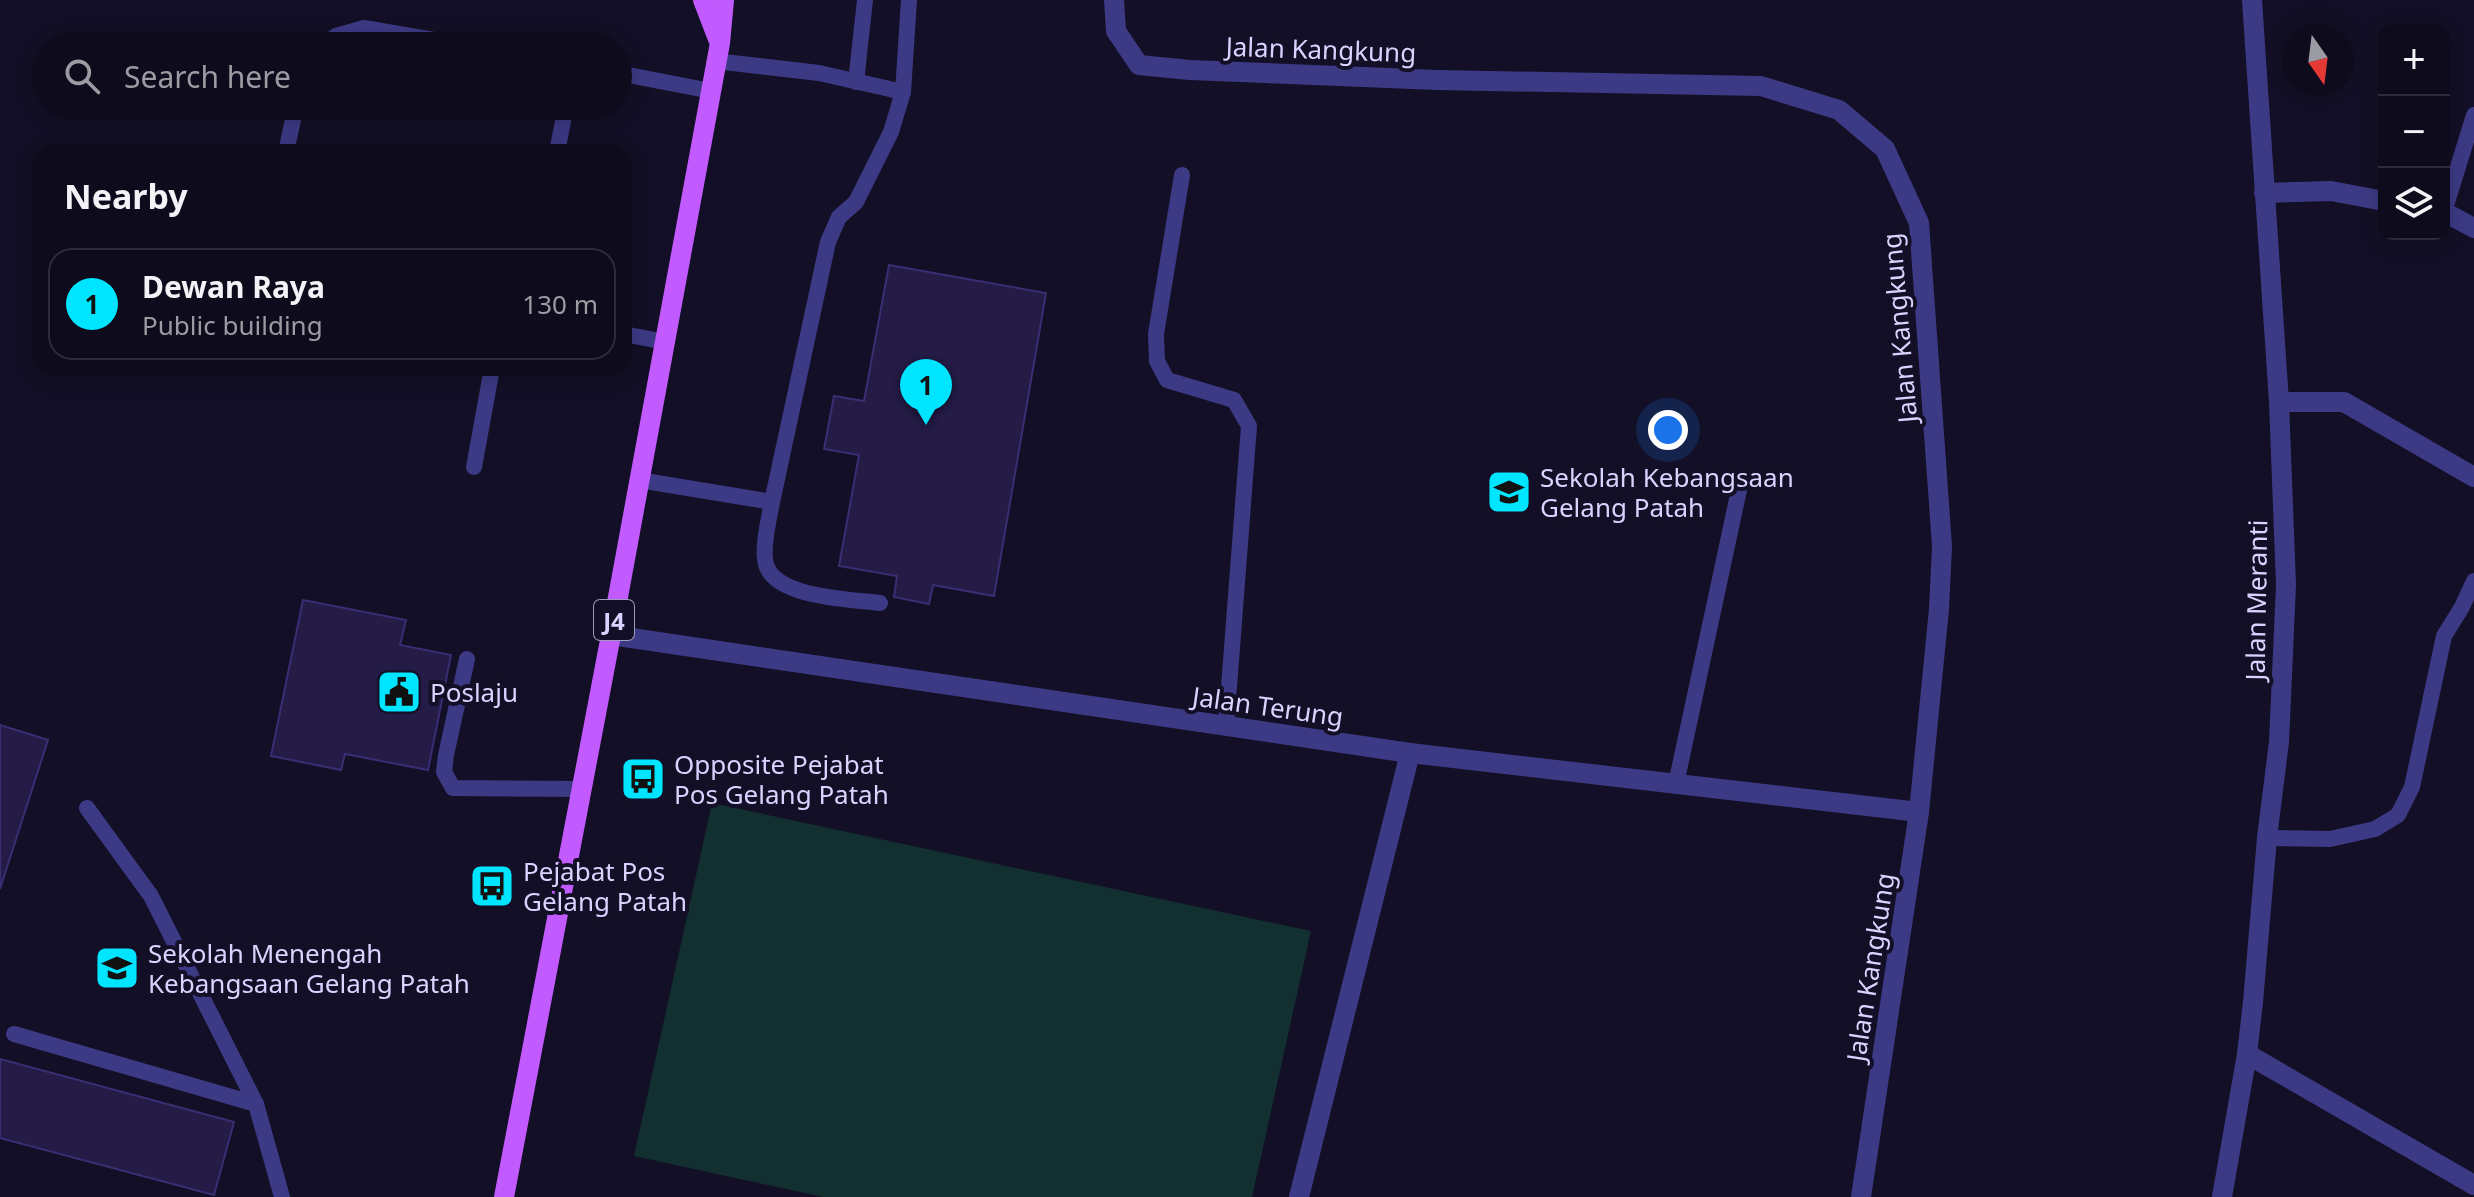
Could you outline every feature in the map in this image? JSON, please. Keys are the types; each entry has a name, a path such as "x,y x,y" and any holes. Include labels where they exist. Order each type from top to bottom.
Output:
{"main road":[{"path":"703,0 718,52"},
{"name":"J4","path":"504,1197 665,342 718,52 724,0"},
{"path":"718,52 740,0"}],"street":[{"name":"Jalan Kangkung","path":"1114,0 1116,31 1139,65 1190,70 1437,80 1761,86 1839,110 1885,149 1919,223 1942,546 1939,609 1919,812 1861,1197"},
{"name":"Jalan Meranti","path":"2222,1197 2247,1054 2279,742 2286,585 2279,402 2252,0"},
{"path":"2264,193 2331,191 2378,200"},
{"path":"2450,215 2474,228"},
{"path":"2279,402 2344,402 2474,477"},
{"name":"Jalan Terung","path":"611,635 1410,753 1919,812"},
{"path":"1299,1197 1410,753"},
{"path":"2247,1054 2474,1185"}],"lane":[{"path":"856,82 865,0"},
{"path":"880,603 795,591 775,580 764,561 772,502 828,242 839,217 856,202 891,132 903,92 909,0"},
{"path":"350,32 364,28 387,32"},
{"path":"718,52 903,92"},
{"path":"632,76 711,91"},
{"path":"2450,193 2474,115"},
{"path":"288,144 293,120"},
{"path":"559,144 563,120"},
{"path":"1182,175 1156,334 1157,361 1167,380 1234,400 1249,426 1226,726"},
{"path":"632,336 665,342"},
{"path":"474,467 491,376"},
{"path":"639,480 772,502"},
{"path":"1676,784 1739,490"},
{"path":"2267,838 2330,839 2375,829 2398,815 2412,787 2444,636 2474,581"},
{"path":"467,659 444,772 453,788 580,789"},
{"path":"87,808 151,896 256,1104 282,1197"},
{"path":"14,1034 256,1104"}],"green space":[{"path":"712,803 1311,931 1252,1197 823,1197 634,1156"}],"building":[{"path":"889,265 1046,293 994,596 933,585 929,604 894,597 897,576 839,566 859,455 824,449 834,396 864,401"},
{"path":"303,600 406,620 400,645 451,655 428,770 345,754 341,770 271,756"},
{"path":"0,725 48,740 0,889"},
{"path":"0,1059 234,1122 214,1195 0,1138"}],"place":[{"name":"Dewan Raya","path":"926,425"},
{"name":"Sekolah Kebangsaan Gelang Patah","path":"1509,492"},
{"name":"Poslaju","path":"399,692"},
{"name":"Opposite Pejabat Pos Gelang Patah","path":"643,779"},
{"name":"Pejabat Pos Gelang Patah","path":"492,886"},
{"name":"Sekolah Menengah Kebangsaan Gelang Patah","path":"117,968"}]}
